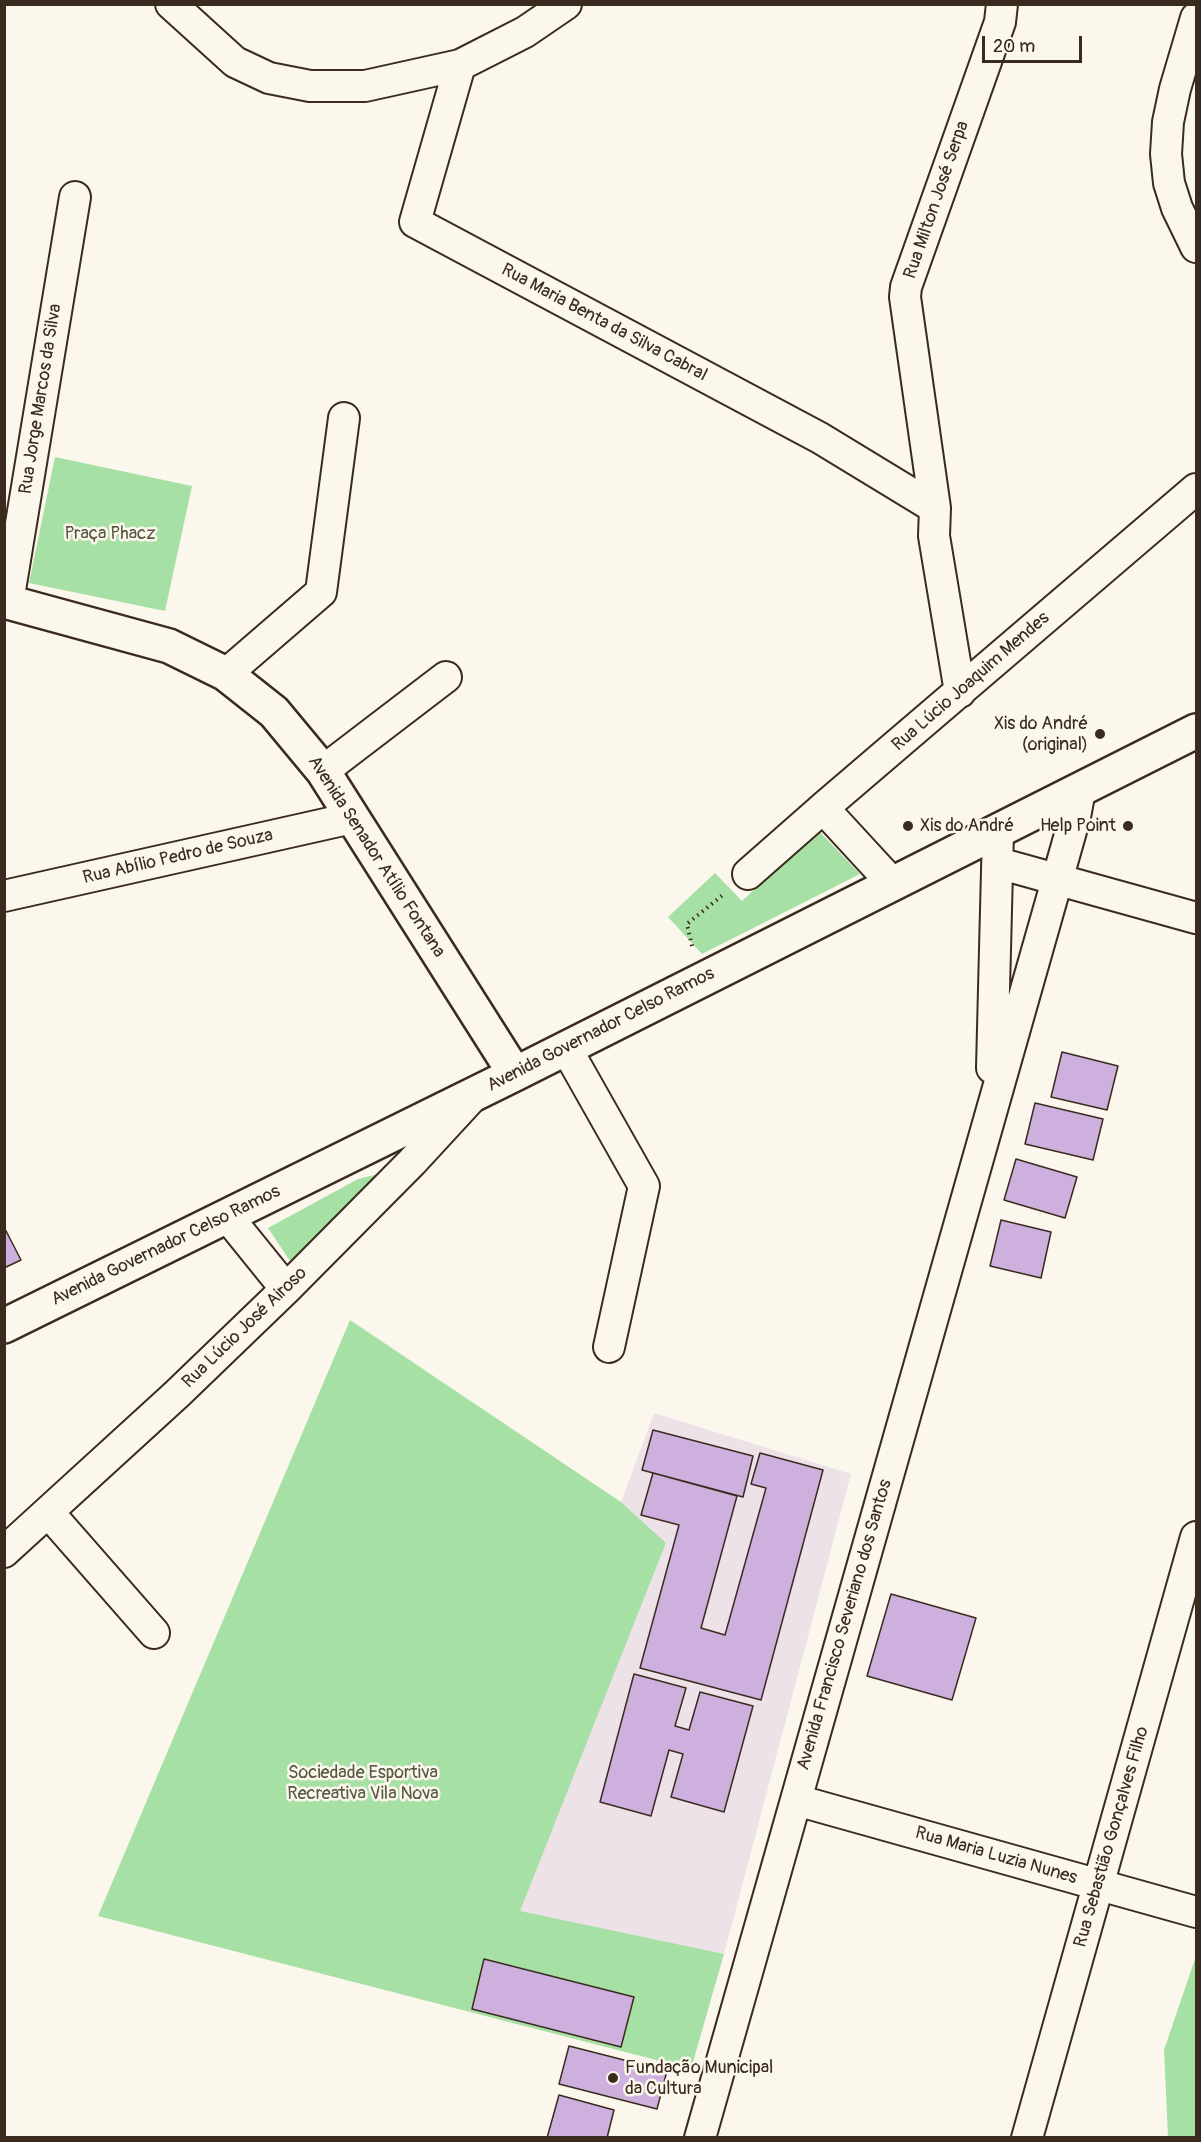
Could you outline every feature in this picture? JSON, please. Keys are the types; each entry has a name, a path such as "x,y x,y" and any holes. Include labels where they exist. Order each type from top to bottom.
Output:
{"main road":[{"name":"Avenida Senador Atílio Fontana","path":"6,601 169,646 226,674 274,712 323,771 515,1074"},
{"name":"Avenida Governador Celso Ramos","path":"4,1326 475,1094 1197,731"}],"street":[{"path":"171,4 235,62 269,78 310,86 365,86 460,65 525,32 566,4"},
{"name":"Rua Milton José Serpa","path":"965,687 934,536 935,508 905,297 906,287 1000,22 1002,4"},
{"path":"1197,18 1175,89 1168,122 1166,154 1171,191 1197,247"},
{"name":"Rua Maria Benta da Silva Cabral","path":"460,65 415,222 820,438 935,508"},
{"name":"Rua Jorge Marcos da Silva","path":"6,601 75,197"},
{"path":"226,674 321,591 344,418"},
{"name":"Rua Lúcio Joaquim Mendes","path":"748,874 1197,489"},
{"path":"323,771 446,677"},
{"name":"Avenida Francisco Severiano dos Santos","path":"700,2138 1076,817 1080,790"},
{"path":"824,808 893,884"},
{"name":"Rua Abílio Pedro de Souza","path":"4,896 352,818"},
{"name":"Avenida Francisco Severiano dos Santos","path":"990,1113 998,831"},
{"path":"998,863 1197,918"},
{"path":"566,1048 644,1186 609,1347"},
{"name":"Rua Lúcio José Airoso","path":"4,1552 286,1289 412,1162 475,1094"},
{"path":"227,1216 286,1289"},
{"path":"48,1512 154,1633"},
{"name":"Rua Sebastião Gonçalves Filho","path":"1027,2138 1197,1537"},
{"name":"Rua Maria Luzia Nunes","path":"796,1800 1197,1912"}],"path":[{"path":"699,981 687,924 748,874"}],"shaded area":[{"path":"654,1413 851,1474 724,1954 519,1912 666,1543 621,1502"}],"green space":[{"name":"Praça Phacz","path":"55,457 192,486 165,611 29,583"},
{"path":"818,830 860,874 702,954 668,917 715,873 742,901"},
{"path":"378,1174 367,1188 290,1261 268,1228 358,1179"},
{"name":"Sociedade Esportiva Recreativa Vila Nova","path":"350,1320 621,1502 666,1543 520,1911 724,1954 691,2069 98,1916"},
{"path":"1196,1956 1196,2137 1168,2137 1164,2050"}],"building":[{"path":"1062,1052 1118,1066 1107,1110 1051,1097"},
{"path":"1035,1103 1103,1119 1093,1160 1025,1144"},
{"path":"1016,1159 1077,1177 1065,1218 1004,1200"},
{"path":"1001,1220 1051,1232 1041,1278 990,1266"},
{"path":"4,1227 21,1260 4,1268"},
{"path":"653,1430 753,1456 743,1497 642,1470"},
{"path":"760,1453 823,1470 761,1700 640,1668 679,1525 641,1515 653,1473 737,1496 701,1628 725,1635 766,1488 751,1484"},
{"path":"891,1594 976,1618 952,1700 867,1676"},
{"path":"634,1674 686,1688 675,1726 689,1730 700,1692 753,1706 724,1812 671,1797 683,1754 669,1750 651,1816 600,1802"},
{"path":"484,1959 634,1997 621,2047 472,2009"},
{"name":"Fundação Municipal da Cultura","path":"569,2046 667,2071 657,2109 559,2084"},
{"path":"559,2095 614,2110 607,2138 547,2138"}],"place":[{"name":"Xis do André (original)","path":"1100,734"},
{"name":"Xis do André","path":"908,826"},
{"name":"Help Point","path":"1128,826"},
{"name":"Fundação Municipal da Cultura","path":"613,2078"}]}
